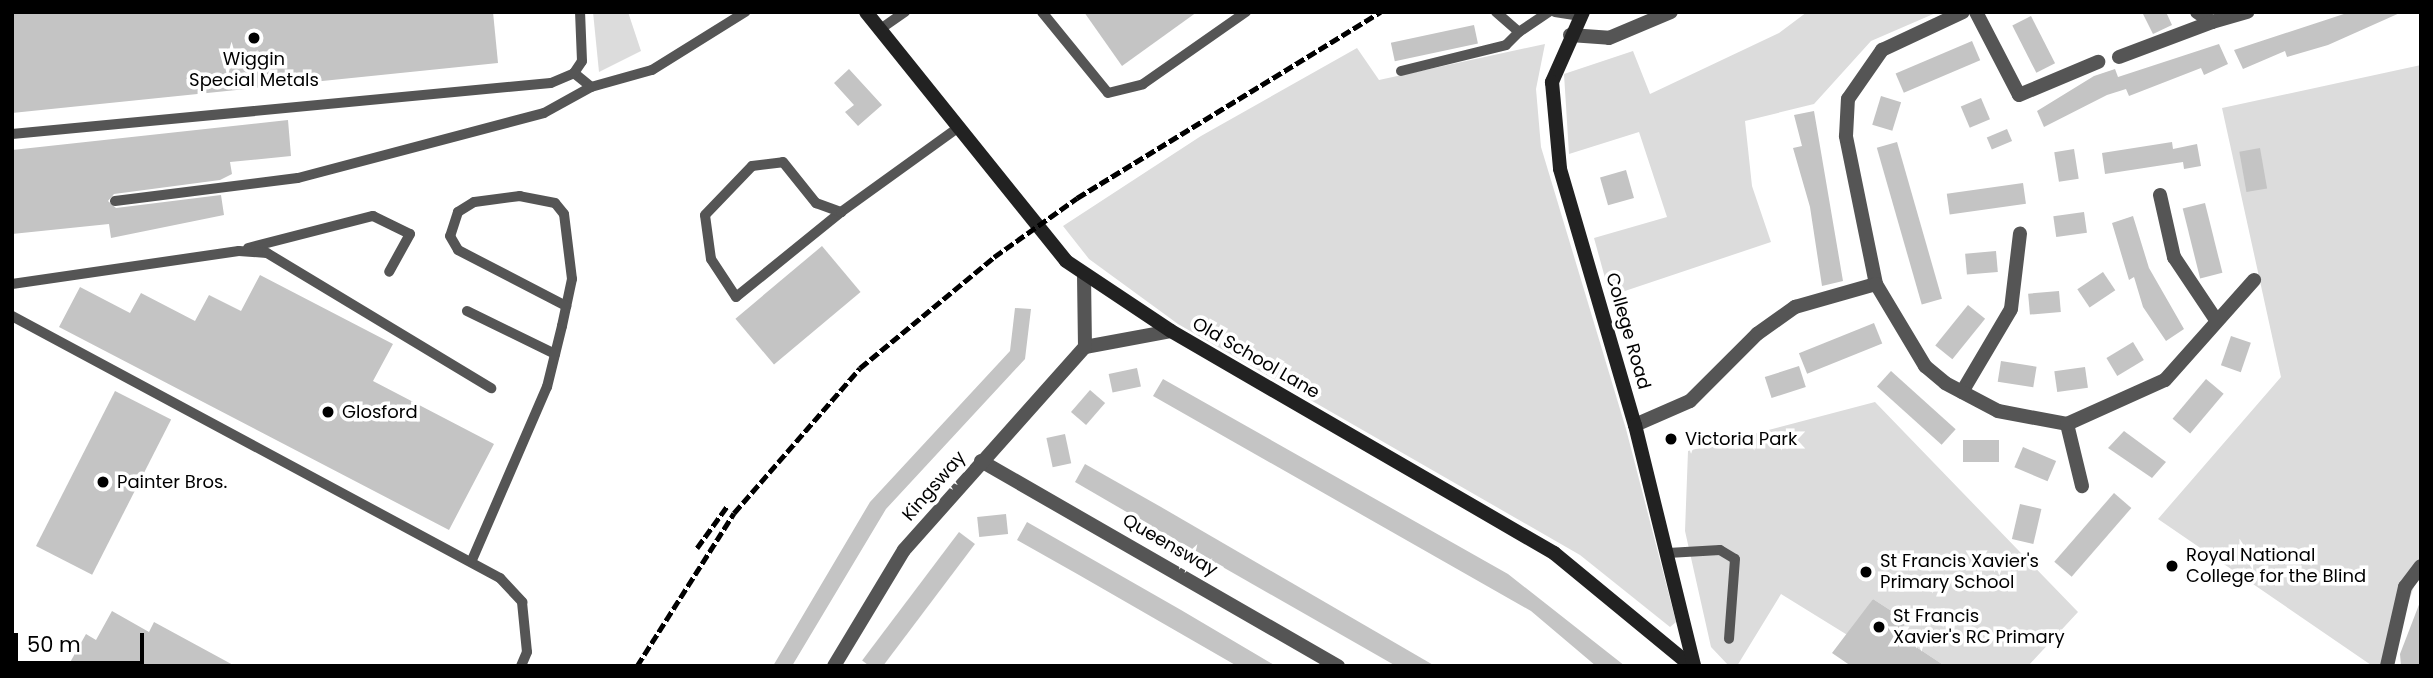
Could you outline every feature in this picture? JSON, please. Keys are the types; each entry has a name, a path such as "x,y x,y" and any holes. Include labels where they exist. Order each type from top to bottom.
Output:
{"street":[{"name":"Old School Lane","path":"866,12 1004,191 1057,252 1084,275 1171,331 1554,553 1693,666"},
{"path":"1570,35 1609,38 1671,12"},
{"path":"1963,12 1882,50 1848,99 1846,136 1876,284 1925,366 1962,393 1998,411 2067,424 2165,380 2254,280"},
{"path":"1976,12 2019,95 2098,62"},
{"path":"2197,12 2212,22"},
{"path":"2119,57 2212,22 2248,12"},
{"name":"College Road","path":"1582,14 1570,35 1552,82 1556,145 1635,425 1668,553 1693,666"},
{"path":"2160,195 2174,257 2217,320"},
{"path":"1962,393 2011,309 2020,234"},
{"path":"1084,275 1085,347 1171,331"},
{"path":"1635,425 1690,401 1757,334 1795,307 1876,284"},
{"name":"Kingsway","path":"834,666 904,551 981,461 1085,347"},
{"path":"2067,424 2082,486"},
{"name":"Queensway","path":"981,461 1338,666"},
{"path":"2388,666 2405,587 2421,566"}],"lane":[{"path":"12,134 551,83 574,73 584,48 580,12"},
{"path":"115,201 298,178 544,113 591,87 652,70 745,12"},
{"path":"879,30 905,12"},
{"path":"1042,12 1108,93 1143,84 1246,12"},
{"path":"1496,12 1519,32"},
{"path":"1401,71 1506,45 1519,32 1549,12"},
{"path":"1555,12 1582,14"},
{"path":"574,73 591,87"},
{"path":"841,212 816,203 783,162 752,166 705,215 711,259 736,297 841,212 956,129"},
{"path":"472,560 518,460 555,354 566,306 570,243 555,203 520,195 474,202 458,212 450,236 457,250 566,306"},
{"path":"12,284 239,251 373,216 410,234 389,272"},
{"path":"239,251 267,253 305,271 491,388"},
{"path":"467,312 555,354"},
{"path":"12,316 472,560 522,602 527,652 521,666"},
{"path":"1668,553 1720,550 1735,559 1729,639"}],"shaded area":[{"path":"593,12 628,12 641,51 599,72"},
{"path":"1807,12 1938,12 1871,41 1814,104 1745,121 1752,186 1771,242 1610,296 1594,238 1667,217 1639,132 1569,154 1564,74 1633,51 1650,94 1779,33"},
{"path":"1545,44 1536,89 1541,147 1626,429 1676,622 1670,627 1580,555 1178,324 1089,259 1063,226 1201,136 1357,48 1379,80"},
{"path":"2421,65 2421,566 2387,665 2371,665 2158,519 2281,377 2222,108"},
{"name":"St Francis Xavier's Primary School","path":"1875,402 2078,612 2028,666 1945,666 1898,635 1907,621 1873,599 1849,636 1781,594 1737,666 1729,666 1711,647 1685,531 1688,451"}],"building":[{"name":"Wiggin Special Metals","path":"12,12 493,12 498,63 12,113"},
{"path":"1084,12 1197,12 1122,66"},
{"path":"2142,12 2166,12 2172,25 2153,34"},
{"path":"2350,12 2402,12 2328,45 2287,57 2285,51 2243,69 2234,50"},
{"path":"2031,16 2055,63 2036,73 2012,26"},
{"path":"1474,25 1478,44 1395,61 1391,43"},
{"path":"1972,41 1980,60 1904,93 1896,73"},
{"path":"2219,44 2228,64 2204,75 2201,68 2129,96 2126,89 2107,95 2044,127 2037,111 2094,76 2115,69 2118,77"},
{"path":"849,69 882,105 858,126 845,112 854,105 834,83"},
{"path":"1881,96 1901,102 1892,131 1872,125"},
{"path":"1981,98 1990,119 1970,128 1961,107"},
{"path":"1814,111 1843,281 1822,286 1810,207 1793,148 1802,146 1794,115"},
{"path":"288,120 291,156 230,162 232,174 220,180 114,194 108,201 116,208 221,195 224,215 111,238 109,224 12,234 12,150"},
{"path":"2007,129 2012,141 1992,150 1987,138"},
{"path":"1897,142 1942,299 1922,304 1877,148"},
{"path":"2172,142 2173,149 2197,144 2201,166 2184,169 2183,162 2105,174 2102,153"},
{"path":"2260,148 2267,188 2246,192 2239,152"},
{"path":"2074,149 2079,179 2059,182 2054,152"},
{"path":"1626,170 1634,198 1608,205 1600,177"},
{"path":"2023,183 2026,204 1950,215 1947,194"},
{"path":"2205,203 2222,273 2200,278 2183,209"},
{"path":"2084,212 2087,233 2056,237 2053,216"},
{"path":"2133,216 2149,268 2184,329 2166,341 2143,307 2134,277 2129,280 2112,223"},
{"path":"822,246 861,292 774,365 735,319"},
{"path":"1996,251 1998,272 1967,275 1965,254"},
{"path":"2103,272 2115,290 2090,308 2077,289"},
{"name":"Glosford","path":"260,275 393,344 373,381 494,444 449,530 59,327 80,287 130,313 141,293 195,321 209,295 241,311"},
{"path":"2059,291 2061,312 2030,315 2028,294"},
{"path":"1968,305 1985,319 1952,359 1935,345"},
{"path":"1015,308 1031,309 1025,359 886,509 792,666 773,666 870,502 1010,351"},
{"path":"1874,323 1882,343 1807,374 1799,353"},
{"path":"2231,336 2251,343 2241,372 2221,365"},
{"path":"2133,342 2144,360 2117,376 2106,358"},
{"path":"2001,361 2037,367 2033,387 1998,382"},
{"path":"1799,366 1806,387 1772,398 1765,377"},
{"path":"2085,367 2088,388 2057,392 2054,371"},
{"path":"1137,368 1141,387 1113,393 1109,374"},
{"path":"1891,371 1956,429 1942,445 1877,387"},
{"path":"1163,379 1508,574 1625,666 1596,666 1531,611 1153,396"},
{"path":"2206,379 2224,394 2190,434 2173,419"},
{"path":"1090,390 1105,403 1086,425 1071,412"},
{"name":"Painter Bros.","path":"115,391 171,420 92,575 36,546"},
{"path":"2124,431 2166,462 2152,478 2108,448"},
{"path":"1065,434 1071,463 1053,467 1046,438"},
{"path":"1963,440 1999,440 1999,462 1963,462"},
{"path":"2023,447 2056,461 2048,481 2014,467"},
{"path":"1085,464 1435,666 1396,666 1137,518 1075,482"},
{"path":"2114,493 2131,508 2072,577 2054,562"},
{"path":"2020,504 2041,509 2033,544 2012,539"},
{"path":"1006,514 1008,534 979,537 977,517"},
{"path":"1027,522 1276,666 1237,666 1017,540"},
{"path":"959,532 975,544 883,666 869,666 862,661"},
{"name":"St Francis Xavier's RC Primary","path":"1873,599 1907,621 1898,635 1945,666 1851,666 1832,653"},
{"path":"2420,602 2421,666 2401,666 2400,654"},
{"path":"112,611 149,632 154,622 235,666 68,666 86,634 96,640"}],"railway":[{"path":"637,666 734,513 860,368 994,257 1077,198 1380,12"},
{"path":"697,548 728,505"}],"place":[{"name":"Wiggin Special Metals","path":"254,38"},
{"name":"Glosford","path":"328,412"},
{"name":"Victoria Park","path":"1671,439"},
{"name":"Painter Bros.","path":"103,482"},
{"name":"Royal National College for the Blind","path":"2172,566"},
{"name":"St Francis Xavier's Primary School","path":"1866,572"},
{"name":"St Francis Xavier's RC Primary","path":"1879,627"}]}
